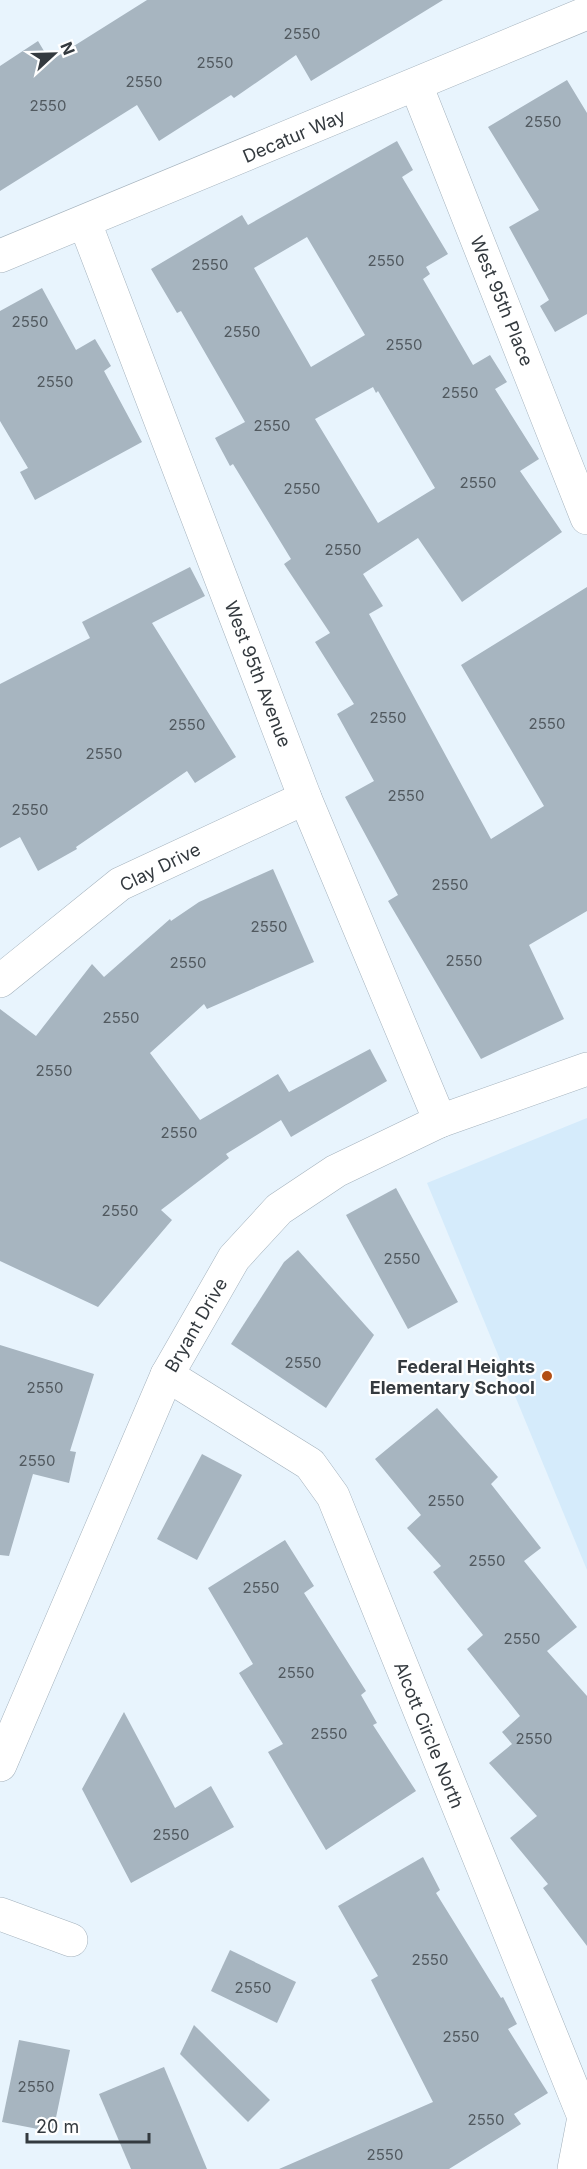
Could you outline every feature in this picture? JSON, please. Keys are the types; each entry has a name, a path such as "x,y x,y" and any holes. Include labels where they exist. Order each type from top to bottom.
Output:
{"street":[{"name":"Decatur Way","path":"0,256 85,223 587,13"},
{"name":"West 95th Place","path":"416,85 587,518"},
{"name":"West 95th Avenue","path":"85,223 305,798 440,1121"},
{"name":"Clay Drive","path":"2,975 120,884 305,798"},
{"name":"Bryant Drive","path":"0,1765 167,1375 234,1258 279,1209 336,1171 440,1121 587,1069"},
{"name":"Alcott Circle North","path":"167,1375 310,1464 333,1496 584,2117 574,2169"},
{"path":"0,1914 71,1940"}],"shaded area":[{"name":"Federal Heights Elementary School","path":"587,1118 587,1570 427,1183"}],"building":[{"path":"147,0 443,0 311,81 296,55 234,98 231,95 159,141 137,105 0,191 0,66 38,41 50,61"},
{"path":"567,80 587,113 587,314 555,332 540,306 549,300 509,227 539,210 488,127"},
{"path":"397,141 413,170 402,177 448,254 426,267 430,274 423,279 473,365 490,355 507,382 495,389 539,459 520,471 562,532 462,602 418,538 363,574 383,606 369,614 491,839 544,806 461,665 587,587 587,911 529,945 564,1019 481,1059 388,901 398,895 345,797 374,781 337,714 354,704 315,642 330,633 284,564 291,559 233,464 230,466 215,438 245,422 181,311 177,313 151,269 242,215 248,225","holes":["307,237 365,335 311,367 254,268","373,387 376,393 378,391 435,488 378,523 315,419"]},
{"path":"42,288 76,350 95,339 111,366 104,371 142,442 35,500 20,472 28,468 0,421 0,311"},
{"path":"190,567 205,596 152,623 236,757 195,783 187,771 76,847 77,849 38,871 20,837 0,848 0,684 90,638 82,622"},
{"path":"273,869 314,962 207,1009 204,1004 150,1053 200,1120 278,1074 289,1092 370,1049 387,1081 291,1137 281,1120 226,1154 229,1158 161,1210 172,1220 98,1307 0,1261 0,1009 36,1036 92,964 104,977 170,919 171,921 199,902"},
{"path":"396,1188 458,1302 408,1329 346,1215"},
{"path":"298,1250 374,1335 326,1408 231,1344 284,1262"},
{"path":"0,1345 94,1374 70,1451 76,1452 69,1483 33,1474 9,1556 0,1555"},
{"path":"437,1408 498,1477 491,1484 541,1548 524,1561 577,1627 547,1651 587,1696 587,1946 543,1888 548,1884 510,1838 537,1816 489,1763 512,1744 502,1732 520,1716 467,1649 483,1635 433,1572 441,1566 407,1528 421,1515 375,1459"},
{"path":"202,1454 242,1475 197,1560 157,1539"},
{"path":"285,1540 314,1586 304,1593 366,1691 361,1695 377,1723 373,1725 416,1791 326,1850 268,1752 283,1744 239,1673 253,1664 208,1588"},
{"path":"124,1712 175,1808 211,1786 234,1827 131,1883 82,1789"},
{"path":"423,1857 440,1890 436,1893 501,1998 503,1997 517,2024 508,2029 548,2093 514,2114 521,2124 449,2169 279,2169 433,2102 371,1980 378,1976 338,1906"},
{"path":"230,1950 296,1982 277,2023 211,1991"},
{"path":"194,2025 270,2100 248,2122 180,2054"},
{"path":"19,2040 70,2050 53,2132 2,2122"},
{"path":"164,2067 207,2169 131,2169 99,2094"}],"place":[{"name":"Federal Heights Elementary School","path":"547,1376"}]}
